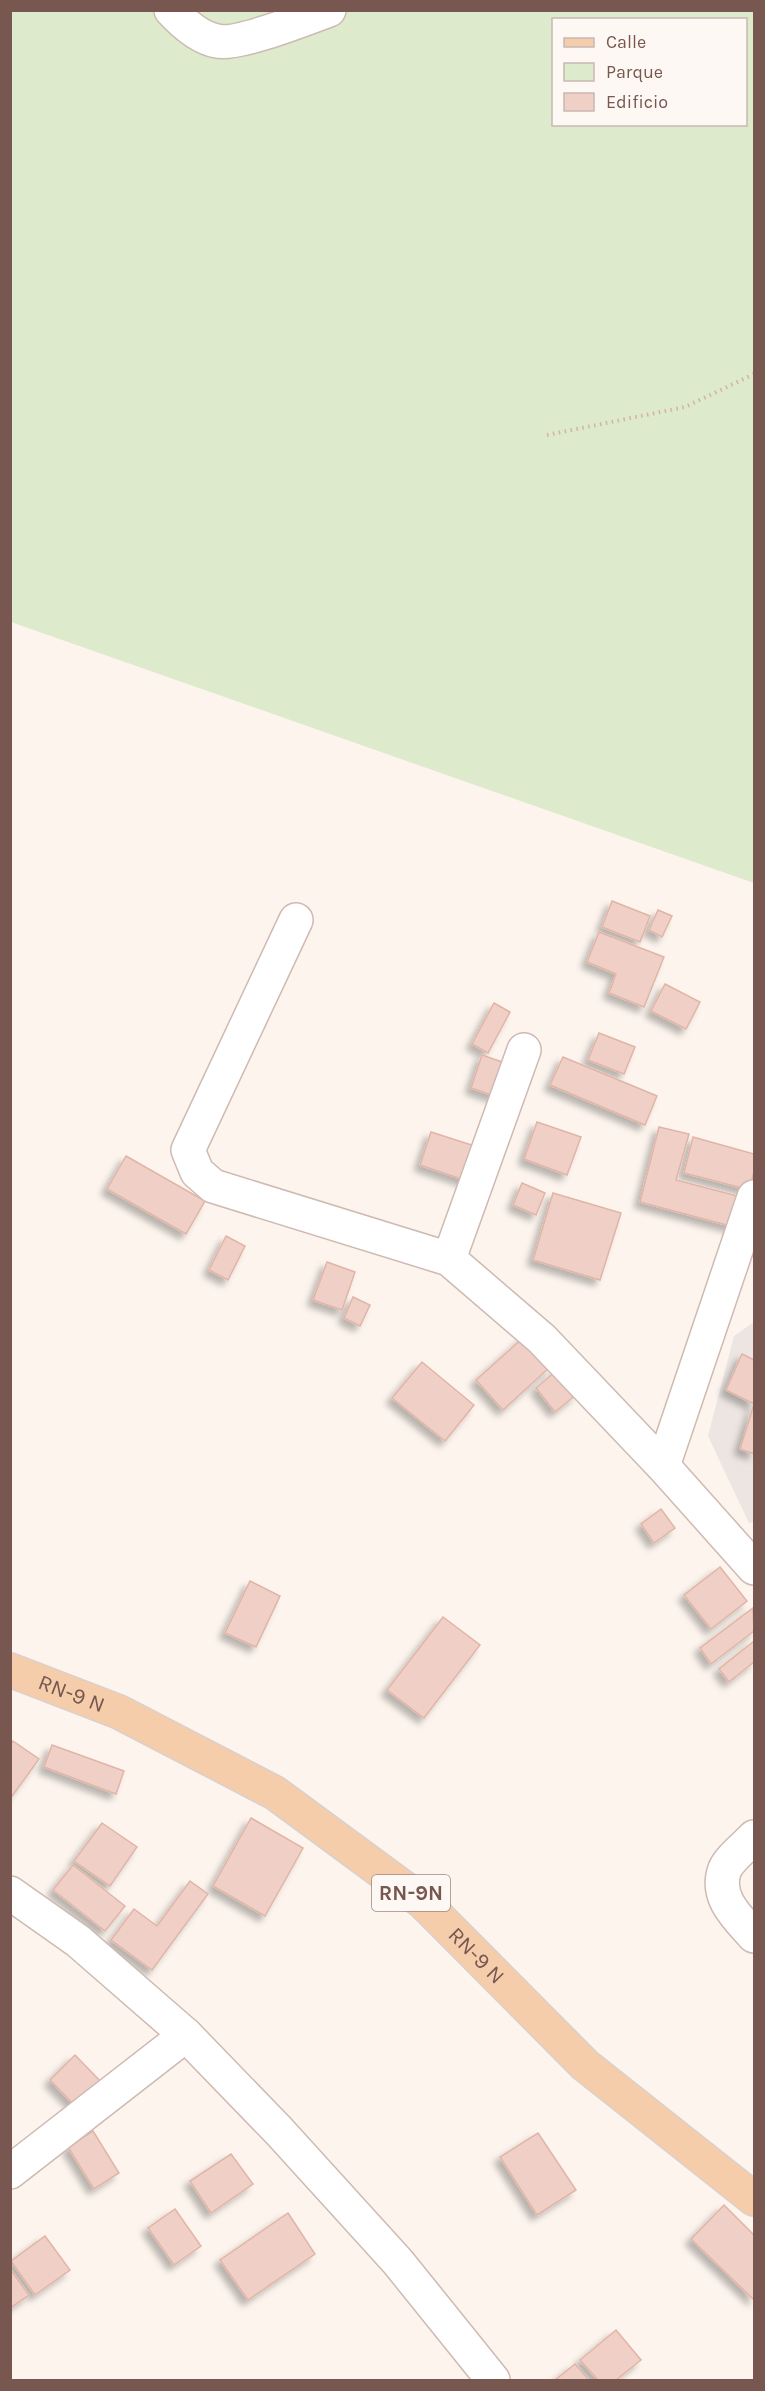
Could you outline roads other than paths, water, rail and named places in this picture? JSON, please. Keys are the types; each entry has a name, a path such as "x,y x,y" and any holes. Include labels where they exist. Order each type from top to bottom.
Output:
{"main road":[{"name":"RN-9 N","path":"10,1670 118,1712 275,1793 423,1902 585,2065 754,2199"}],"street":[{"path":"171,10 186,26 217,26 253,37 329,10"},
{"path":"296,920 188,1150 197,1172 213,1186 449,1259 542,1339 663,1466 754,1568"},
{"path":"449,1259 524,1050"},
{"path":"663,1466 754,1197"},
{"path":"754,1837 726,1868 722,1889 730,1909 754,1936"},
{"path":"10,1893 78,1941 186,2034 398,2262 493,2380"},
{"path":"10,2172 186,2034"}]}
